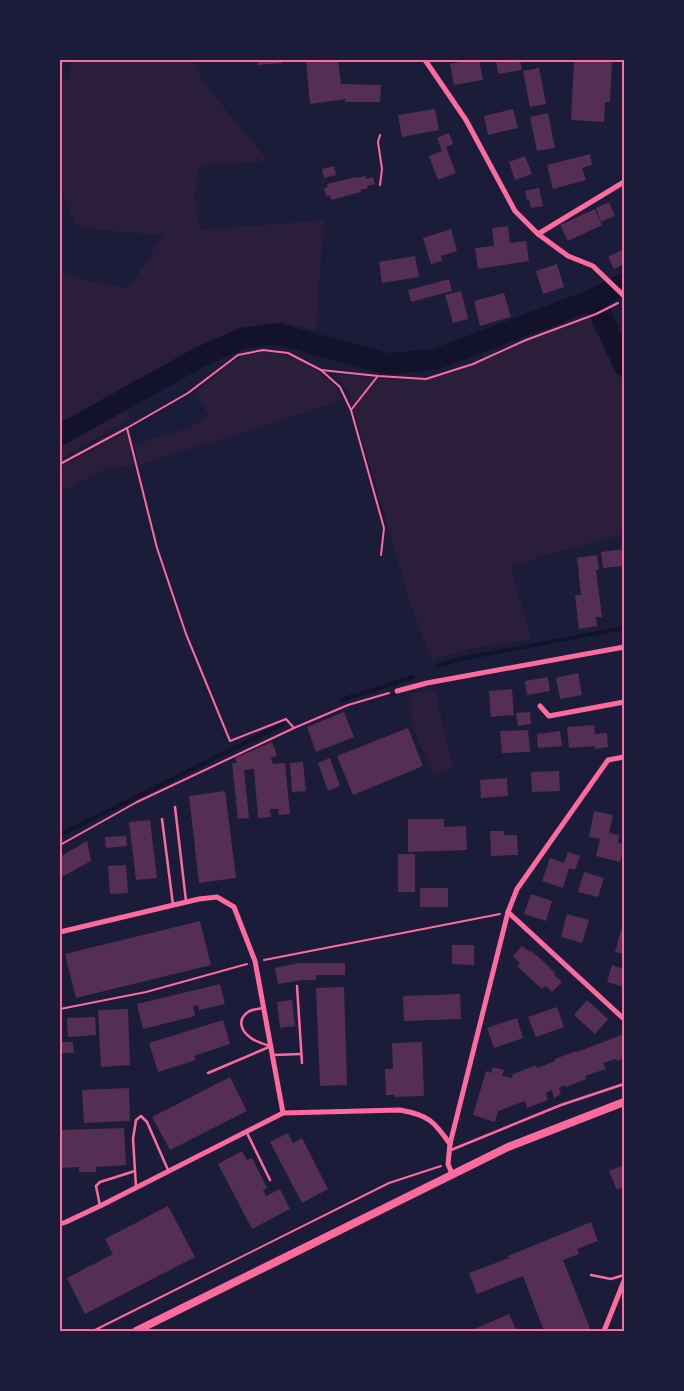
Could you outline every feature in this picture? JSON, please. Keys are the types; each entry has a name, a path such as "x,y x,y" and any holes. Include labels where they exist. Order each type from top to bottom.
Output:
{"main road":[{"path":"136,1331 452,1174 530,1138 624,1102"}],"street":[{"path":"426,60 466,120 515,211 538,234 568,256 593,266 624,296"},
{"path":"538,234 624,182"},
{"path":"397,691 427,683 624,647"},
{"path":"540,706 548,716 624,702"},
{"path":"452,1174 448,1164 450,1144 508,912 517,889 608,760 624,757"},
{"path":"60,932 186,901 217,897 234,907 255,962 283,1113"},
{"path":"508,912 624,1019"},
{"path":"60,1224 100,1206 283,1113 400,1110 415,1113 437,1125 450,1144"},
{"path":"604,1331 624,1281"}],"lane":[{"path":"175,807 186,901"},
{"path":"162,819 173,905"},
{"path":"297,986 302,1063"},
{"path":"263,1008 249,1011 242,1018 240,1025 244,1032 253,1040 270,1046"},
{"path":"208,1073 270,1046"},
{"path":"272,1056 301,1054"},
{"path":"449,1151 561,1105 624,1084"},
{"path":"136,1187 133,1139 136,1120 141,1116 147,1122 168,1170"},
{"path":"247,1131 270,1180"},
{"path":"100,1206 96,1186 100,1182 135,1171"},
{"path":"591,1275 611,1279 624,1275"}],"path":[{"path":"380,135 378,142 382,169 380,185"},
{"path":"321,370 426,379 474,364 526,340 596,314 619,303"},
{"path":"60,464 128,428 188,393 238,355 263,350 288,353 321,370 340,388 351,410 384,528 381,555"},
{"path":"351,410 378,376"},
{"path":"128,428 157,548 186,634 230,741 286,719 294,728"},
{"path":"60,844 137,802 294,728 348,705 397,691"},
{"path":"60,1009 146,992 255,962 508,912"},
{"path":"93,1331 389,1183 448,1164"}],"shaded area":[{"path":"71,60 192,60 205,84 268,161 199,165 195,197 200,230 324,220 316,330 281,322 248,327 215,338 148,375 60,428 60,270 80,279 129,288 163,235 99,230 75,225 60,189 60,81 70,80"},
{"path":"590,318 596,336 603,329 624,347 624,534 549,554 511,567 531,639 469,649 431,660 410,602 348,391 336,374 392,380 427,380 476,364 529,340"},
{"path":"264,352 287,356 303,362 333,384 343,398 335,403 139,465 134,445 190,427 209,416 195,393 223,369 241,357"},
{"path":"128,408 129,419 60,459 60,445 106,418"},
{"path":"127,431 134,466 107,468 60,493 60,467"},
{"path":"435,690 453,767 433,776 413,728 411,706 412,694"}],"building":[{"path":"258,60 282,60 282,63 258,65"},
{"path":"306,60 338,60 341,84 381,85 380,102 345,102 346,99 310,104"},
{"path":"479,60 483,80 454,85 450,64"},
{"path":"496,60 520,60 522,70 498,74"},
{"path":"574,60 612,60 610,102 605,102 604,122 571,120"},
{"path":"539,68 546,104 530,107 523,71"},
{"path":"435,109 439,130 402,137 398,115"},
{"path":"513,109 518,128 488,135 484,116"},
{"path":"548,113 555,148 537,151 530,117"},
{"path":"449,133 453,144 446,147 456,173 438,180 429,156 442,151 437,138"},
{"path":"590,154 592,165 582,168 586,180 553,189 547,165"},
{"path":"525,156 532,174 515,180 509,162"},
{"path":"334,166 336,175 324,178 322,169"},
{"path":"366,176 366,179 373,177 375,184 360,190 361,192 331,200 330,195 326,196 324,188 328,187 327,184"},
{"path":"539,188 543,206 531,208 525,191"},
{"path":"609,202 615,216 601,222 596,208"},
{"path":"595,209 602,225 568,241 560,225"},
{"path":"508,226 510,243 526,241 529,261 478,269 475,248 494,246 492,228"},
{"path":"451,229 457,251 441,256 442,261 431,264 423,238"},
{"path":"624,249 624,264 614,269 608,257"},
{"path":"415,256 419,277 382,283 379,262"},
{"path":"557,264 564,287 543,294 536,271"},
{"path":"449,279 452,291 411,302 408,290"},
{"path":"461,291 468,319 453,323 445,295"},
{"path":"504,293 511,317 480,326 474,301"},
{"path":"624,549 624,566 603,568 601,552"},
{"path":"597,555 599,570 596,570 602,617 596,617 597,626 579,629 575,595 581,595 577,558"},
{"path":"578,673 582,695 560,699 556,678"},
{"path":"548,677 550,691 527,695 525,681"},
{"path":"512,689 514,715 491,717 489,691"},
{"path":"344,712 354,737 316,752 307,727"},
{"path":"530,712 531,724 518,726 516,713"},
{"path":"594,725 595,734 607,733 608,747 595,749 595,746 569,748 567,727"},
{"path":"408,728 423,766 353,795 337,756"},
{"path":"528,730 530,752 502,753 500,731"},
{"path":"560,731 562,746 538,748 537,734"},
{"path":"272,742 277,755 271,758 273,764 285,763 290,814 279,815 278,809 270,809 271,817 258,818 254,769 244,770 249,818 238,819 232,763 237,763 235,758"},
{"path":"330,758 340,786 328,791 318,763"},
{"path":"303,762 306,791 292,792 290,763"},
{"path":"559,771 560,791 532,792 531,772"},
{"path":"507,778 508,796 481,798 480,780"},
{"path":"225,791 236,878 199,883 189,796"},
{"path":"594,811 613,815 609,833 619,835 618,843 624,844 620,862 596,856 600,839 589,837"},
{"path":"408,819 444,819 444,827 466,826 467,850 408,852"},
{"path":"150,820 157,878 136,880 129,822"},
{"path":"490,831 504,831 504,835 517,835 518,855 491,856"},
{"path":"126,836 127,846 106,848 105,837"},
{"path":"87,841 91,861 60,878 60,857"},
{"path":"568,852 580,856 575,870 569,868 563,888 542,881 550,858 564,863"},
{"path":"398,854 415,854 415,892 398,892"},
{"path":"126,865 128,893 110,894 108,866"},
{"path":"584,872 604,878 598,897 578,892"},
{"path":"420,888 448,888 448,907 420,907"},
{"path":"531,894 552,901 546,921 524,914"},
{"path":"567,914 589,920 582,943 561,937"},
{"path":"200,921 211,965 76,998 65,954"},
{"path":"621,930 624,931 624,954 615,952"},
{"path":"452,945 474,945 474,965 452,964"},
{"path":"522,946 543,961 562,982 552,992 546,986 542,989 517,966 520,963 513,956"},
{"path":"299,963 345,963 345,975 316,975 316,980 278,984 275,968"},
{"path":"612,965 624,969 624,987 607,982"},
{"path":"220,984 225,1004 199,1010 198,1005 193,1006 195,1016 143,1029 137,1004"},
{"path":"344,987 347,1085 320,1086 316,988"},
{"path":"460,994 461,1019 404,1021 403,996"},
{"path":"292,1000 295,1026 280,1028 277,1002"},
{"path":"587,1000 608,1019 595,1034 574,1015"},
{"path":"557,1007 564,1027 536,1037 528,1017"},
{"path":"128,1009 130,1065 101,1067 98,1010"},
{"path":"95,1017 96,1035 68,1037 67,1018"},
{"path":"517,1018 523,1038 494,1048 487,1028"},
{"path":"223,1020 230,1044 194,1056 196,1060 158,1072 149,1043"},
{"path":"624,1034 624,1058 603,1063 606,1069 585,1076 586,1079 559,1088 561,1094 554,1098 552,1090 546,1093 548,1100 527,1108 525,1101 498,1111 495,1122 473,1115 486,1071 491,1073 493,1067 504,1070 502,1076 512,1078 513,1074 536,1065 537,1068 555,1061 555,1059"},
{"path":"61,1042 73,1042 74,1053 62,1053"},
{"path":"422,1042 424,1096 394,1097 394,1095 386,1095 385,1069 393,1069 392,1043"},
{"path":"230,1077 247,1111 170,1150 152,1117"},
{"path":"129,1088 130,1121 84,1123 82,1090"},
{"path":"124,1128 126,1165 96,1167 96,1172 79,1172 79,1167 60,1168 60,1130"},
{"path":"288,1133 293,1143 302,1138 328,1189 302,1203 270,1142"},
{"path":"242,1151 247,1160 252,1158 267,1188 263,1190 266,1196 280,1189 290,1209 252,1229 218,1164"},
{"path":"624,1165 624,1187 617,1190 609,1171"},
{"path":"168,1206 195,1257 85,1314 67,1278 113,1254 105,1239"},
{"path":"591,1222 598,1241 577,1249 579,1254 563,1260 591,1331 544,1331 523,1276 477,1294 469,1273 509,1258 508,1256"},
{"path":"509,1314 517,1331 470,1331"}],"waterway":[{"path":"60,435 200,357 243,338 278,334 388,364 436,359 594,299 624,284"},
{"path":"594,299 624,366"},
{"path":"437,666 460,659 624,628"},
{"path":"341,700 413,677"},
{"path":"60,835 283,724"}]}
